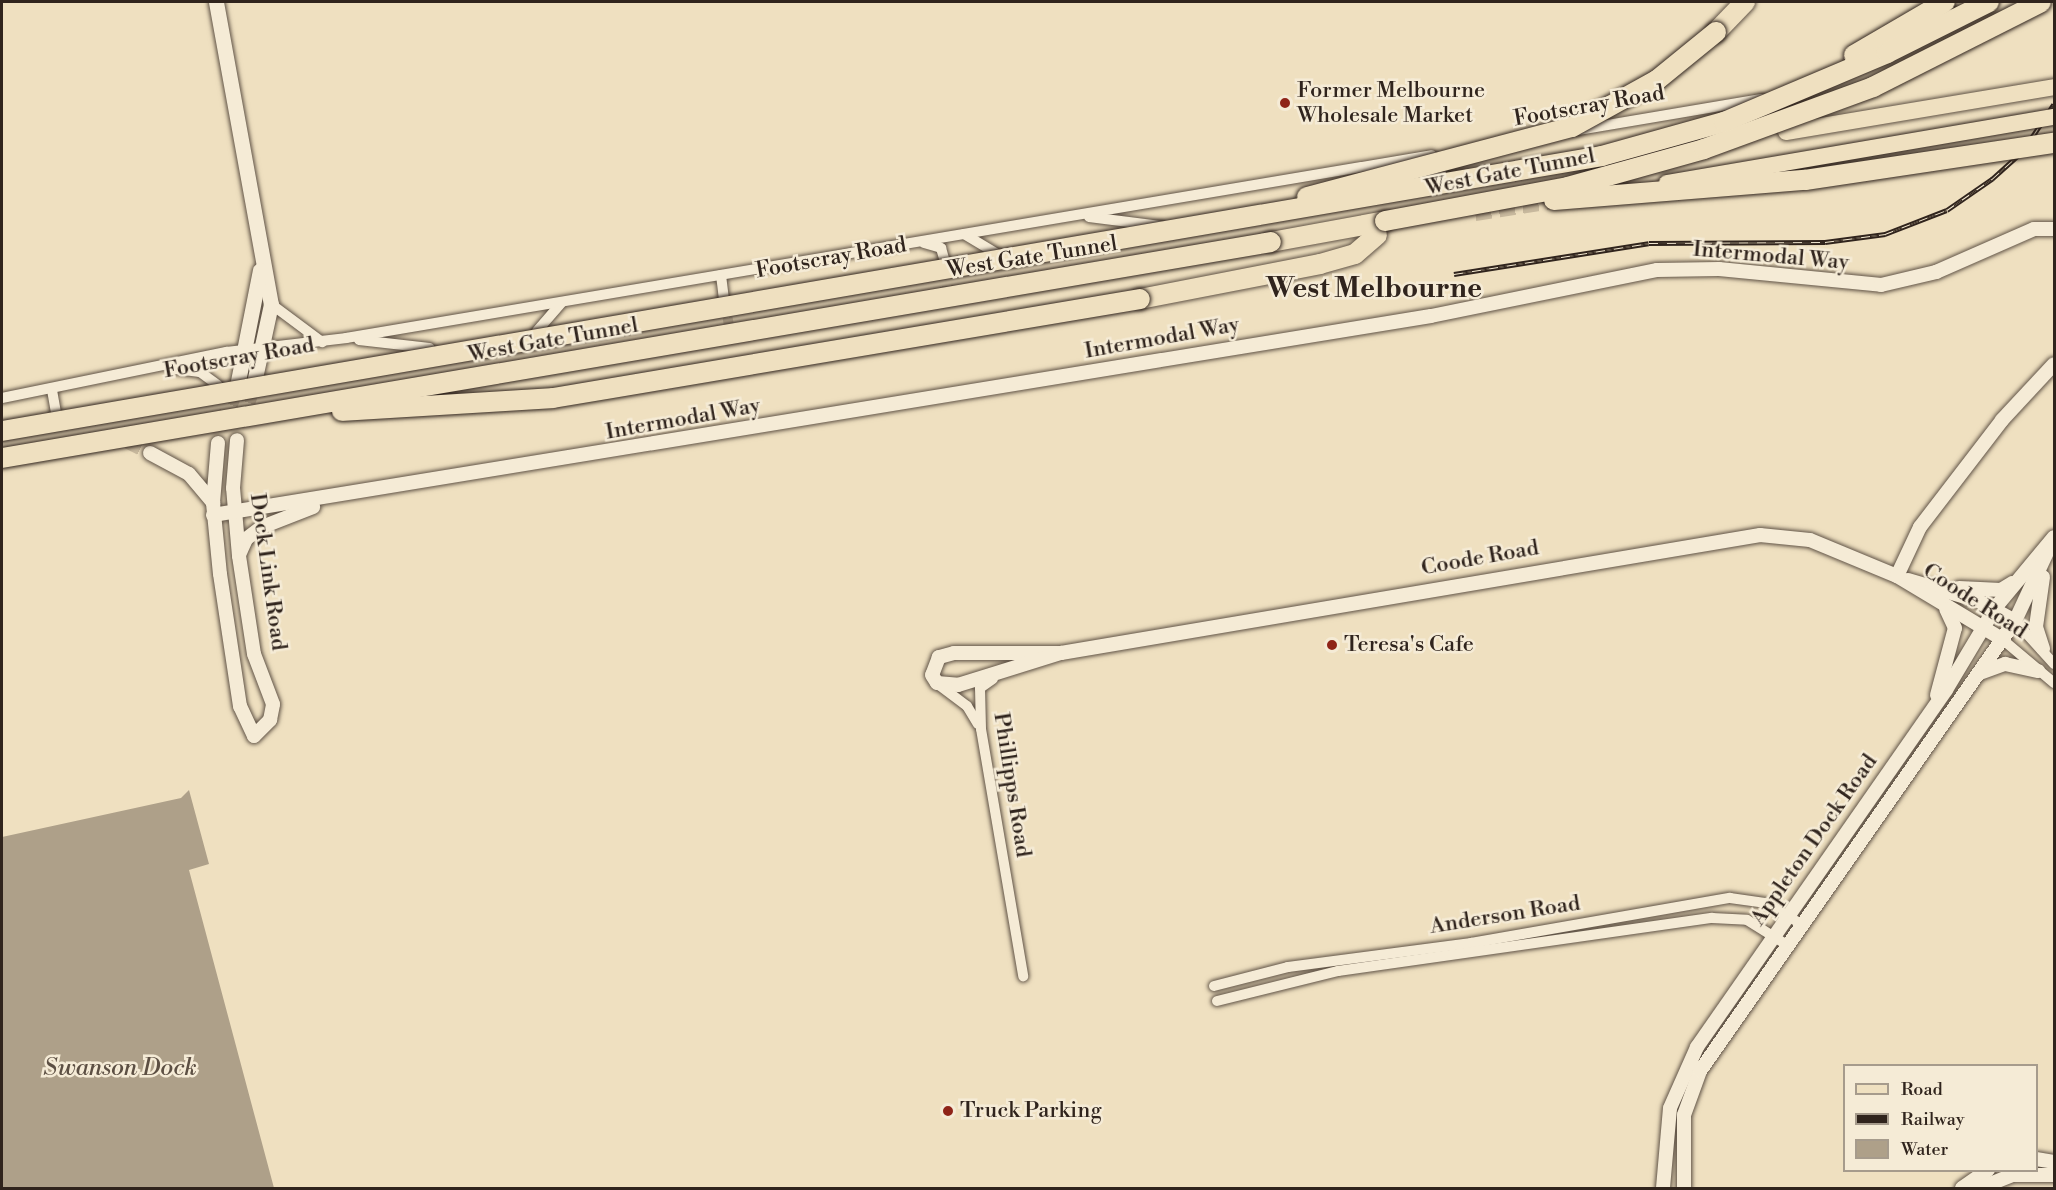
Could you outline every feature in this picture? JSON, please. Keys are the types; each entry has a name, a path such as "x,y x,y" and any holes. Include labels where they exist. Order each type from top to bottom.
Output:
{"highway":[{"path":"1171,228 1572,127 1658,80 1745,2"},
{"path":"1773,101 1945,2"},
{"name":"West Gate Tunnel","path":"2,431 1171,228 1571,163 1682,134 1773,101 1989,2"},
{"name":"West Gate Tunnel","path":"2,458 1381,228 1568,187 1704,149 1873,87 2041,2"},
{"path":"255,416 553,398 1140,298 1320,264 1355,254 1381,228 1541,201 1805,180 2055,143"}],"main road":[{"path":"216,2 261,267 271,304 265,348 255,378"},
{"path":"1786,132 2055,87"},
{"path":"1633,188 2055,117"},
{"name":"Footscray Road","path":"2,422 996,253"},
{"path":"238,382 261,267"}],"street":[{"name":"Footscray Road","path":"2,398 164,369 246,350 322,342 561,303 957,234 1811,91"},
{"name":"Footscray Road","path":"1055,218 1171,228"},
{"name":"Intermodal Way","path":"213,509 234,512 340,498 1431,316 1657,270 1719,269 1881,285 1936,272 2034,229 2055,229"},
{"name":"Footscray Road","path":"957,234 971,236 996,253"},
{"name":"Footscray Road","path":"912,242 937,245 945,262"},
{"path":"721,275 724,299"},
{"path":"537,331 561,303"},
{"path":"271,304 322,342"},
{"name":"Footscray Road","path":"346,338 430,348"},
{"path":"1899,577 1920,527 2012,408 2055,363"},
{"path":"164,369 193,370 219,385"},
{"path":"52,390 56,412"},
{"name":"Dock Link Road","path":"218,442 213,509 240,706 254,736 270,720 273,704 254,654 239,556 234,512 237,440"},
{"path":"150,453 189,474 213,509"},
{"name":"Intermodal Way","path":"239,556 246,539 262,527 340,498"},
{"name":"Coode Road","path":"1062,652 966,683 940,684 934,679 935,662 944,655 1062,652 1749,536 1810,540 1899,577 1924,583 1995,608 2015,621 2055,664"},
{"path":"2043,650 2036,627 2052,542"},
{"name":"Appleton Dock Road","path":"1793,919 1931,711 1995,608 2017,579 2052,542"},
{"name":"Appleton Dock Road","path":"1663,1188 1665,1131 1675,1091 1697,1047 1977,675 2015,621 2052,542"},
{"name":"Coode Road","path":"1899,577 1946,609 2002,639 2055,683"},
{"path":"1924,583 1992,591 2017,579"},
{"path":"1931,711 1955,628 1946,609"},
{"name":"Phillipps Road","path":"1023,976 981,729 981,685 1062,652"},
{"path":"1977,675 1995,664 2038,670"},
{"path":"934,679 967,706 981,729"},
{"name":"Anderson Road","path":"1214,986 1288,967 1471,943 1731,898 1765,903 1793,919"},
{"name":"Anderson Road","path":"1217,1001 1338,971 1511,950 1683,921 1747,920 1778,939"},
{"name":"Appleton Dock Road","path":"1684,1188 1682,1141 1689,1094 1778,939"},
{"path":"2038,1159 2055,1162"},
{"path":"1962,1188 1985,1172"},
{"path":"1980,1188 2013,1175 2055,1175"}],"water":[{"name":"Swanson Dock","path":"189,790 209,864 189,870 274,1188 2,1188 2,837 181,798"}],"tunnel":[{"path":"1627,157 1678,149"},
{"path":"1475,213 1565,199"},
{"path":"945,262 950,303"},
{"path":"725,303 731,338"},
{"path":"240,425 255,379"},
{"path":"222,427 238,382"},
{"path":"128,442 150,453"}],"railway":[{"path":"1454,274 1649,243 1825,242 1885,234 1947,210 1992,179 2023,151 2054,104"}],"place":[{"name":"Former Melbourne Wholesale Market","path":"1285,103"},
{"name":"Teresa's Cafe","path":"1332,645"},
{"name":"Truck Parking","path":"948,1111"}],"district":[{"name":"West Melbourne","path":"1374,289"}]}
